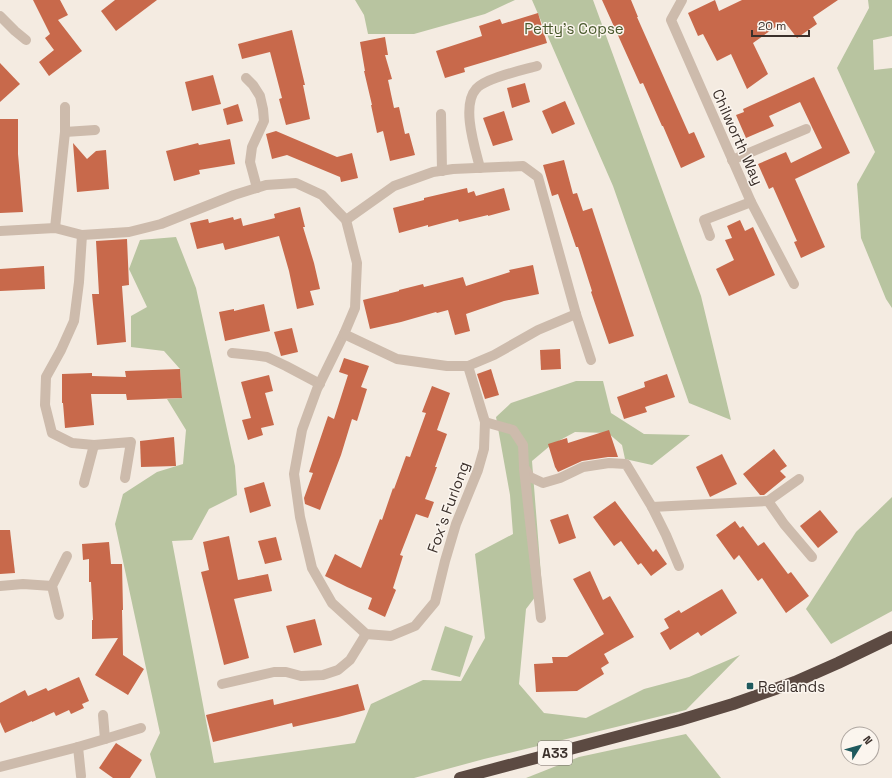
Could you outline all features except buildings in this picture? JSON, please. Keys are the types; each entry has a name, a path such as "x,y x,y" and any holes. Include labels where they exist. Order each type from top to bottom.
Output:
{"highway":[{"name":"A33","path":"460,778 680,720 733,704 795,682 838,664 892,637"}],"street":[{"name":"Chilworth Way","path":"682,0 671,20 751,202 794,284"},
{"path":"0,16 26,40"},
{"path":"480,168 470,128 469,109 471,99 476,89 496,78 537,66"},
{"path":"246,78 253,85 260,96 263,109 264,121 252,147 250,162 257,188"},
{"path":"54,228 65,132 65,107"},
{"path":"441,114 442,171"},
{"path":"732,160 806,129"},
{"path":"65,132 95,130"},
{"path":"346,220 394,186 433,172 453,168 523,166 538,177 576,314 591,360"},
{"path":"0,231 54,228 82,235 129,232 161,224 234,195 266,185 296,183 322,195 346,220 357,263 355,308 320,384 302,430 294,474 300,517 312,568 332,603 366,634 350,660 338,670 323,675 301,676 286,672 274,672 222,684"},
{"path":"710,236 704,220 751,202"},
{"path":"82,235 79,282 74,321 46,378 45,405 52,433 72,443 94,444 131,442 125,478"},
{"path":"344,334 397,359 447,366 468,366 494,355 538,330 576,314"},
{"path":"232,353 267,357 320,384"},
{"name":"Fox's Furlong","path":"366,634 391,636 415,626 435,602 444,561 456,524 478,470 484,449 484,422 468,366"},
{"path":"484,422 513,430 523,445 524,467 541,618"},
{"path":"84,483 94,444"},
{"path":"524,467 530,476 543,482 560,478 583,467 609,463 626,464 652,507 679,566"},
{"path":"652,507 768,501 799,479"},
{"path":"768,501 784,524 812,557"},
{"path":"60,616 52,586 67,556"},
{"path":"0,586 23,584 52,586"},
{"path":"103,715 105,739"},
{"path":"0,767 78,748 141,728"},
{"path":"78,748 81,776"}],"green space":[{"name":"Petty's Copse","path":"355,0 515,0 485,14 414,34 368,34 364,15"},
{"name":"Petty's Copse","path":"532,0 593,0 701,296 731,420 689,403 613,186"},
{"path":"868,0 892,0 892,36 873,40 874,70 892,68 892,308 886,299 861,238 857,184 875,152 837,68 869,8"},
{"path":"176,237 196,288 235,466 237,495 209,509 192,540 172,541 214,763 355,743 371,704 423,680 461,681 485,638 475,554 513,534 510,495 496,417 511,403 576,381 603,381 611,413 644,434 690,435 652,465 625,459 622,445 608,433 575,432 551,445 532,461 542,588 526,609 519,684 544,713 586,718 644,689 689,677 740,655 686,710 484,759 414,778 156,778 150,754 160,733 115,524 123,494 157,472 183,464 186,430 167,399 182,398 180,369 164,351 131,347 131,316 147,307 129,269 140,240"},
{"path":"892,497 892,611 831,644 806,609 856,532"},
{"path":"445,626 473,636 460,677 431,670"},
{"path":"686,734 721,778 526,778 579,757"}],"place":[{"name":"Redlands","path":"750,686"}]}
